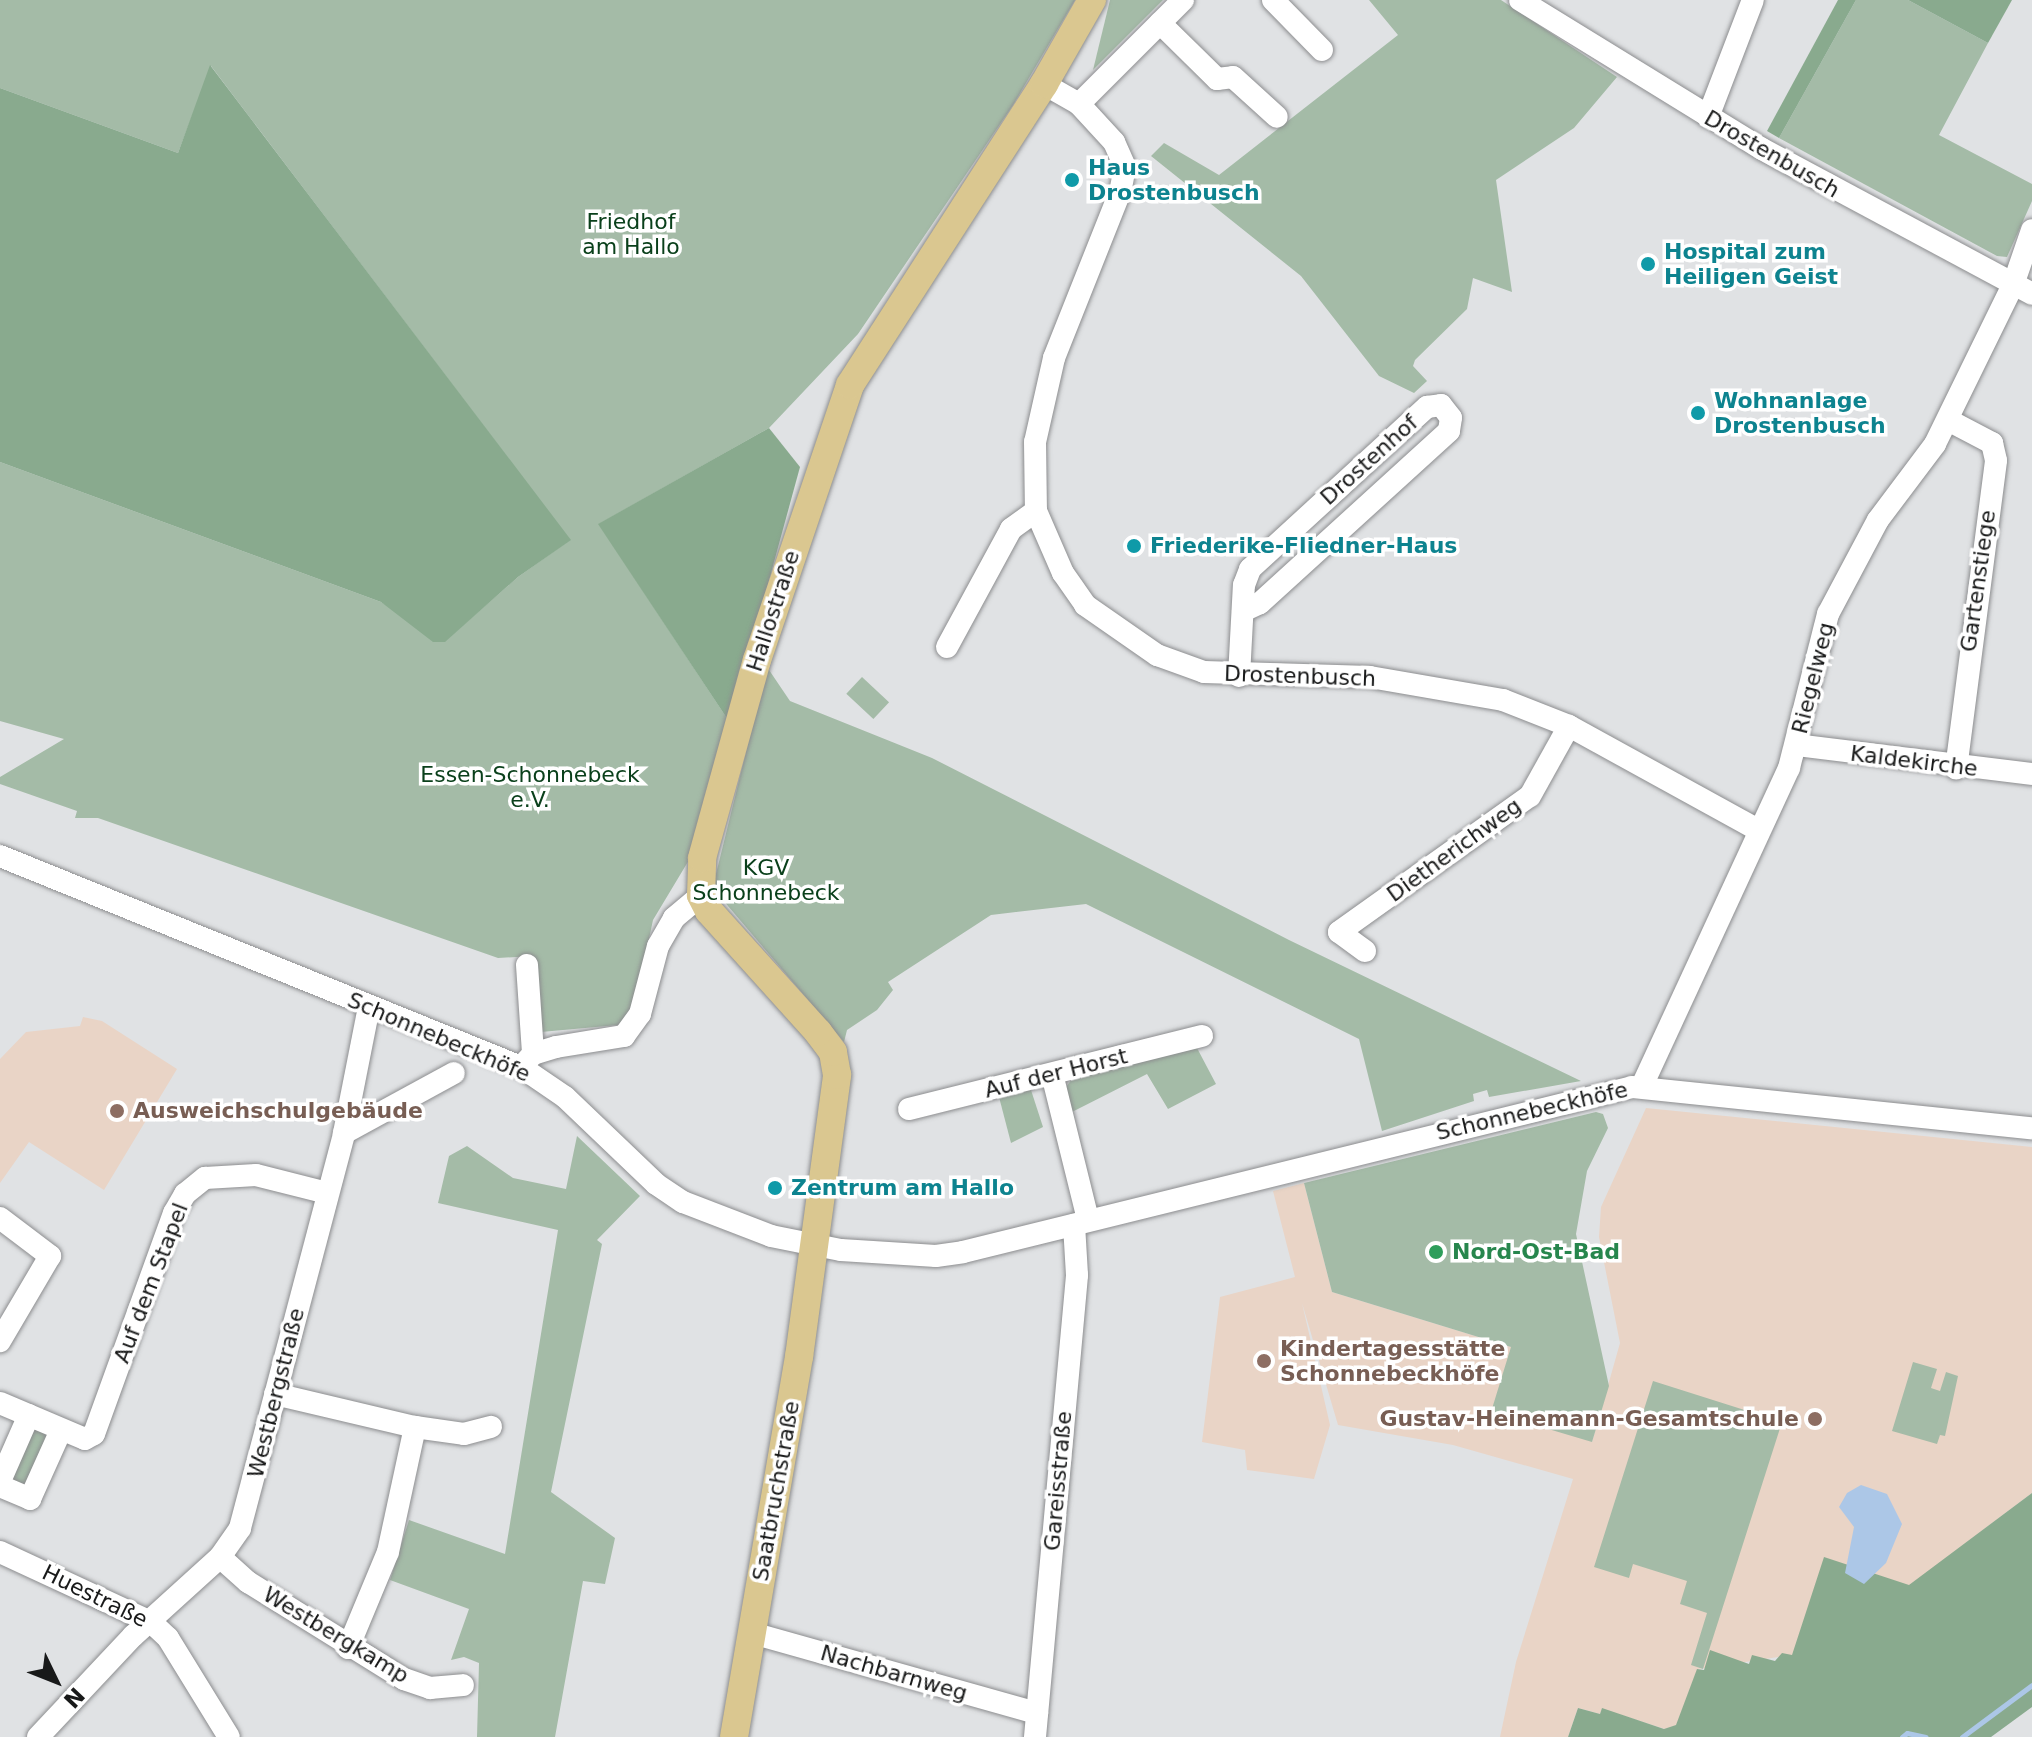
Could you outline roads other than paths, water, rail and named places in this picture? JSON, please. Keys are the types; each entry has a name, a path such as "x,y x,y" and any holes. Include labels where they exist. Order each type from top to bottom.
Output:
{"main road":[{"name":"Hallostraße","path":"701,895 702,858 741,713 850,385 1044,84 1092,0"},
{"path":"701,895 833,1052 837,1075 816,1245"},
{"name":"Saatbruchstraße","path":"734,1737 816,1245"}],"street":[{"path":"1079,104 1183,0"},
{"path":"1273,0 1322,50"},
{"name":"Drostenbusch","path":"1520,0 1708,117 2022,289"},
{"path":"1708,117 1753,0"},
{"path":"1160,23 1217,79 1233,77 1277,117"},
{"name":"Drostenbusch","path":"1044,84 1079,104 1114,142 1125,167 1043,399 1035,442 1036,511 1063,573 1085,605 1112,627 1191,669 1239,676 1370,677 1442,686 1503,700 1569,726 1758,830"},
{"name":"Riegelweg","path":"1642,1086 1796,745 1808,681 1839,590 1878,520 1948,420 2022,289 2032,230"},
{"name":"Drostenhof","path":"1239,676 1243,611 1250,569 1427,407 1441,405 1451,418 1449,431 1260,603 1243,611"},
{"name":"Gartenstiege","path":"1948,420 1992,443 1996,461 1956,768"},
{"path":"947,647 1011,529 1036,511"},
{"name":"Dietherichweg","path":"1365,951 1339,932 1530,796 1569,726"},
{"name":"Kaldekirche","path":"1796,745 1956,768 2032,774"},
{"name":"Schonnebeckhöfe","path":"0,856 369,1007 527,1061 656,1184 683,1202 771,1236 816,1245 936,1256 1597,1092 1642,1086 2032,1128"},
{"path":"527,965 527,1061 624,1036 640,1014 658,946 674,918 701,895"},
{"name":"Westbergstraße","path":"38,1737 234,1541 249,1504 344,1133 369,1007"},
{"name":"Auf der Horst","path":"909,1109 1202,1036"},
{"path":"344,1133 454,1073"},
{"path":"1052,1074 1081,1222"},
{"name":"Auf dem Stapel","path":"0,1403 85,1439 94,1434 174,1213 192,1187 205,1178 238,1173 327,1193"},
{"path":"0,1218 50,1256 0,1341"},
{"name":"Gareisstraße","path":"1035,1737 1081,1222"},
{"path":"275,1394 415,1427 464,1434 491,1427"},
{"path":"29,1415 0,1484 30,1499 61,1430"},
{"path":"348,1648 388,1552 415,1427"},
{"name":"Huestraße","path":"0,1552 151,1622 168,1638 229,1737"},
{"name":"Westbergkamp","path":"220,1557 248,1582 348,1648 430,1688 463,1685"},
{"name":"Nachbarnweg","path":"752,1633 1037,1713"}],"water":[{"path":"1861,1485 1887,1494 1902,1524 1886,1563 1864,1584 1845,1573 1854,1527 1839,1507 1847,1493"}],"waterway":[{"path":"1962,1737 2032,1685"},
{"path":"1902,1737 1907,1733 1926,1737"}],"place":[{"name":"Haus Drostenbusch","path":"1072,180"},
{"name":"Hospital zum Heiligen Geist","path":"1648,264"},
{"name":"Wohnanlage Drostenbusch","path":"1698,413"},
{"name":"Friederike-Fliedner-Haus","path":"1134,546"},
{"name":"Ausweichschulgebäude","path":"117,1111"},
{"name":"Zentrum am Hallo","path":"775,1188"},
{"name":"Nord-Ost-Bad","path":"1436,1252"},
{"name":"Kindertagesstätte Schonnebeckhöfe","path":"1264,1361"},
{"name":"Gustav-Heinemann-Gesamtschule","path":"1815,1419"}],"park label":[{"name":"Friedhof am Hallo","path":"631,234"},
{"name":"Essen-Schonnebeck e.V.","path":"530,786"},
{"name":"KGV Schonnebeck","path":"766,880"}]}
